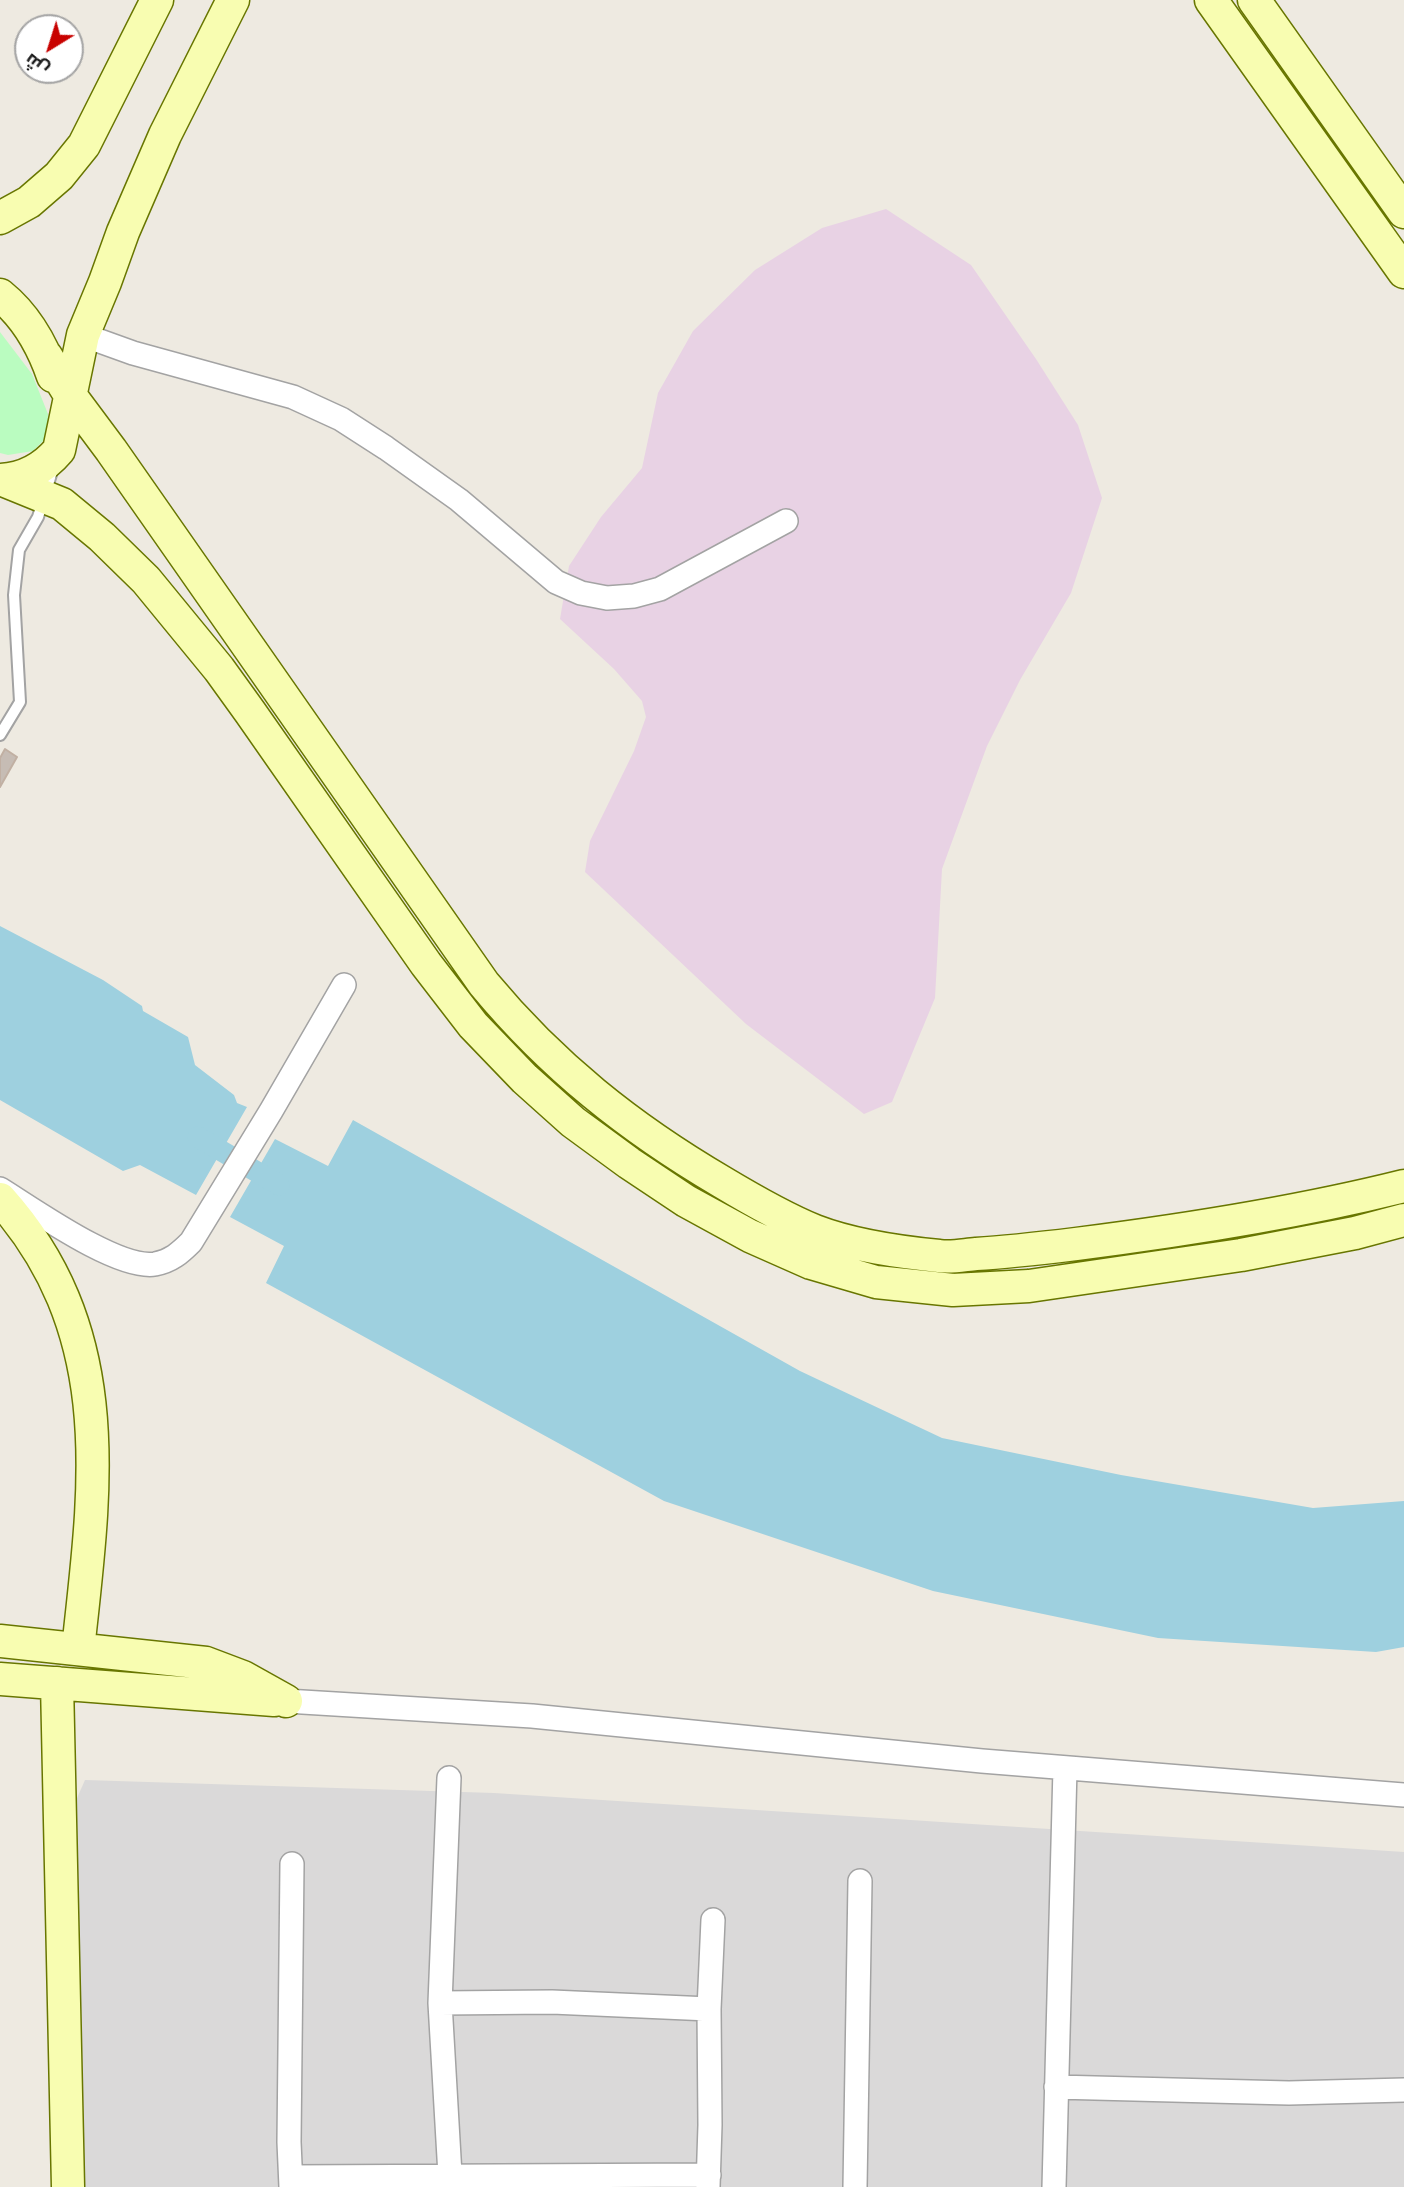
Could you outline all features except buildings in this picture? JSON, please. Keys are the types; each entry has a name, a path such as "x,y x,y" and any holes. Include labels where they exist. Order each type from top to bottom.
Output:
{"street":[{"path":"0,218 29,202 59,176 84,145 157,0"},
{"path":"2,480 40,469 50,461 64,424 83,335 143,183 233,0"},
{"path":"1211,0 1404,272"},
{"path":"1254,0 1404,212"},
{"path":"0,295 29,326 46,356 58,391 64,424"},
{"path":"83,335 133,353 293,397 341,419 396,454 459,500 556,582 581,593 607,598 634,596 660,589 786,521"},
{"path":"64,424 111,450 484,984 516,1023 590,1092 640,1131 752,1200 816,1231 877,1248 943,1257 1009,1252 1228,1223 1338,1203 1404,1186"},
{"path":"2,480 62,504 102,537 146,580 250,712 426,964 473,1025 516,1070 573,1122 629,1163 686,1201 750,1236 811,1263 876,1282 953,1290 1029,1286 1241,1255 1355,1233 1404,1220"},
{"path":"0,1189 103,1251 130,1263 154,1264 174,1258 191,1242 344,985"},
{"path":"0,1199 31,1236 58,1283 78,1334 86,1372 93,1451 89,1534 78,1650"},
{"path":"0,1641 206,1664 243,1677 286,1701"},
{"path":"0,1679 286,1701 532,1716 1065,1768 1404,1795"},
{"path":"57,1683 68,2187"},
{"path":"1054,2187 1065,1768"},
{"path":"449,1778 440,2003 450,2175"},
{"path":"292,1864 289,2142 291,2182 450,2175 709,2181 709,2009 713,1920"},
{"path":"855,2187 860,1881"},
{"path":"440,2003 552,2002 709,2009"},
{"path":"1056,2087 1289,2093 1404,2090"}],"lane":[{"path":"0,735 20,702 14,595 19,551 38,517 64,424"}],"shaded area":[{"path":"886,209 971,265 1078,425 1102,498 1071,593 1020,680 987,746 942,869 935,998 892,1102 864,1114 746,1024 585,872 590,841 634,751 646,717 642,701 614,669 560,619 569,566 601,517 642,468 658,393 693,331 755,270 822,228"},
{"path":"85,1780 494,1793 1404,1852 1404,2187 59,2187 58,1841"}],"green space":[{"path":"0,332 32,374 48,414 47,437 33,451 8,455 0,453"}],"water":[{"path":"0,926 103,980 142,1006 143,1011 188,1037 195,1065 234,1095 237,1103 247,1107 196,1195 140,1165 123,1171 0,1100"},
{"path":"353,1120 800,1371 942,1438 1121,1475 1313,1508 1404,1501 1404,1647 1376,1652 1158,1638 933,1591 664,1501 266,1283 284,1246 230,1217 275,1139 328,1166"}],"waterway":[{"path":"198,1137 279,1185"}]}
